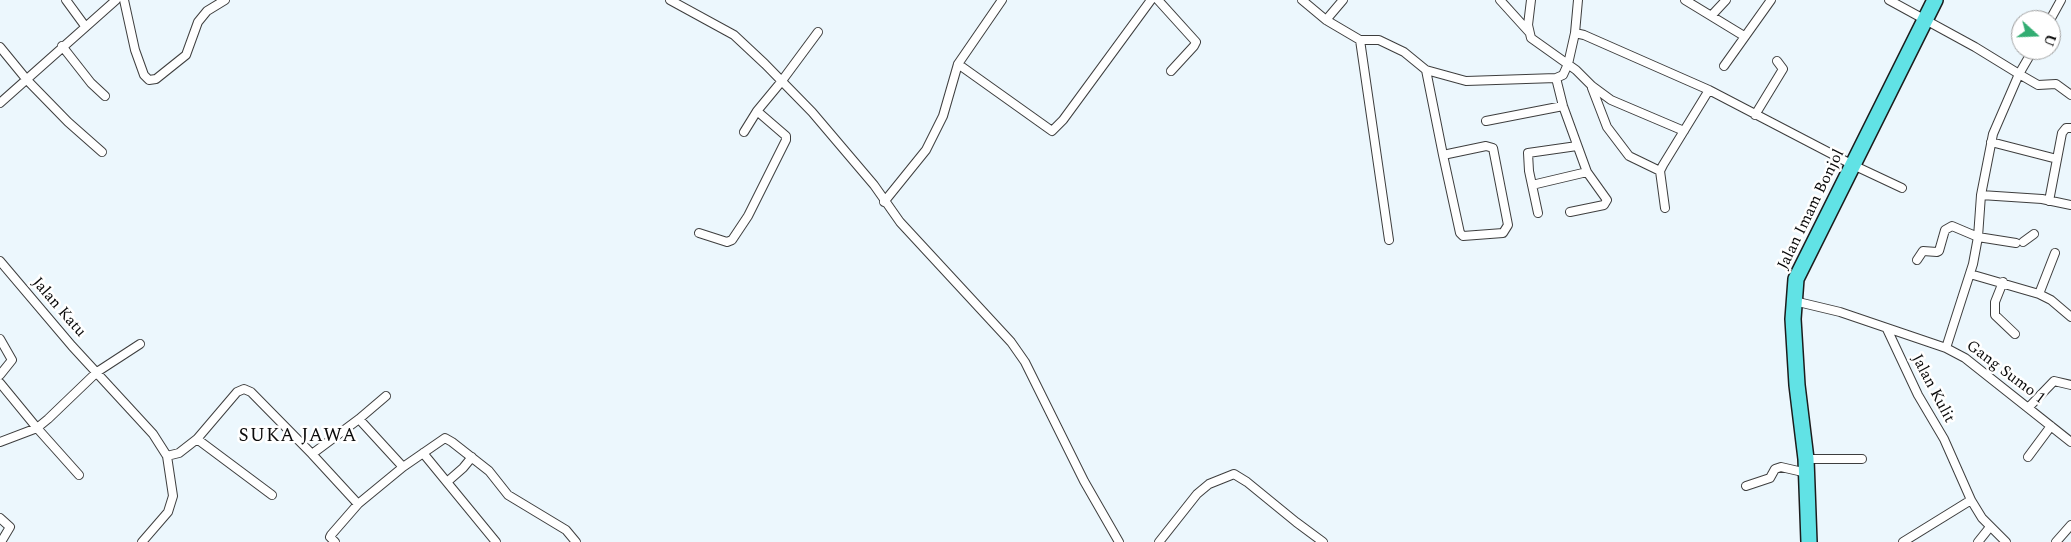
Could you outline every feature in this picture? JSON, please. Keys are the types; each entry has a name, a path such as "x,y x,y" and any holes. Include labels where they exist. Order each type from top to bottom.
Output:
{"highway":[{"name":"Jalan Imam Bonjol","path":"1809,542 1807,466 1797,385 1793,319 1796,279 1935,0"}],"street":[{"path":"66,0 86,26"},
{"path":"0,103 116,0"},
{"path":"124,0 135,50 144,75 149,80 156,80 186,55 198,22 207,11 225,0"},
{"path":"670,0 734,35 812,112 874,185 884,202 900,222 1010,342 1025,362 1116,541"},
{"path":"884,202 926,150 943,116 958,64 1002,0"},
{"path":"958,64 1052,131 1063,120 1151,0"},
{"path":"1158,0 1166,4 1196,42 1171,71"},
{"path":"1302,0 1326,20 1360,40 1379,40 1404,52 1426,70 1466,81 1556,78 1562,75 1568,64 1575,33 1578,0"},
{"path":"1326,20 1344,0"},
{"path":"1500,0 1529,32"},
{"path":"1531,0 1529,32 1531,38 1568,64 1611,100 1684,131"},
{"path":"1686,0 1744,36"},
{"path":"1712,15 1726,0"},
{"path":"1724,66 1771,0"},
{"path":"1889,0 1975,46 2038,85 2056,84 2071,95"},
{"path":"744,132 756,111 781,82 818,32"},
{"path":"1575,33 1596,39 1709,90 1902,188"},
{"path":"1360,40 1390,240"},
{"path":"62,46 91,83 105,96"},
{"path":"0,47 27,80 68,122 102,152"},
{"path":"1946,348 1970,274 1978,237 1981,195 1991,142 1995,128 2027,60"},
{"path":"1755,115 1783,69 1777,61"},
{"path":"1426,70 1443,155 1460,233 1463,236 1504,233 1508,225 1493,148 1486,146 1443,155"},
{"path":"1556,78 1563,106 1587,172 1602,190 1607,200 1606,203 1593,208 1570,212"},
{"path":"1592,86 1607,127 1629,156 1660,170"},
{"path":"1665,208 1660,170 1709,90"},
{"path":"1486,121 1563,106"},
{"path":"699,233 721,241 727,242 732,240 748,216 785,144 786,136 756,111"},
{"path":"2050,201 2062,133 2066,128 2071,128"},
{"path":"1991,142 2057,160"},
{"path":"1538,213 1528,153 1577,146"},
{"path":"1532,185 1587,172"},
{"path":"1981,195 2050,201 2071,206"},
{"path":"1917,260 1923,251 1937,252 1940,250 1945,230 1952,226 1978,237 2020,243 2034,234"},
{"path":"2039,294 2055,253"},
{"name":"Jalan Katu","path":"0,261 72,346 152,434 167,456"},
{"path":"1970,274 2039,294 2051,300 2071,317"},
{"path":"2002,282 1995,302 1995,315 2015,334"},
{"path":"1794,301 1840,312 1887,329"},
{"name":"Gang Sumo 1","path":"1887,329 1946,348 1965,358 2071,442"},
{"name":"Jalan Kulit","path":"1887,329 1918,395 1944,439 1971,500 1990,527 2006,542"},
{"path":"0,339 12,360 11,364 0,375"},
{"path":"0,442 36,428 97,372 140,344"},
{"path":"2029,407 2054,381 2071,385"},
{"path":"0,383 36,428 79,475"},
{"path":"142,542 168,512 173,496 167,456 179,453 197,439 237,392 244,389 251,392 358,504"},
{"path":"312,454 386,396"},
{"path":"359,419 403,467"},
{"path":"2028,457 2051,426"},
{"path":"335,542 330,537 331,535 358,504 403,467 445,438 489,471 508,495 566,530 576,542"},
{"path":"197,439 272,495"},
{"path":"423,453 496,542"},
{"path":"447,482 472,457"},
{"path":"1746,486 1770,478 1775,468 1862,459"},
{"path":"1158,542 1203,489 1209,484 1234,474 1247,482 1323,542"},
{"path":"1902,542 1971,500"},
{"path":"0,518 10,527 1,542"},
{"path":"2056,542 2071,524"},
{"path":"1978,542 1990,527"}],"district":[{"name":"SUKA JAWA","path":"298,437"}]}
